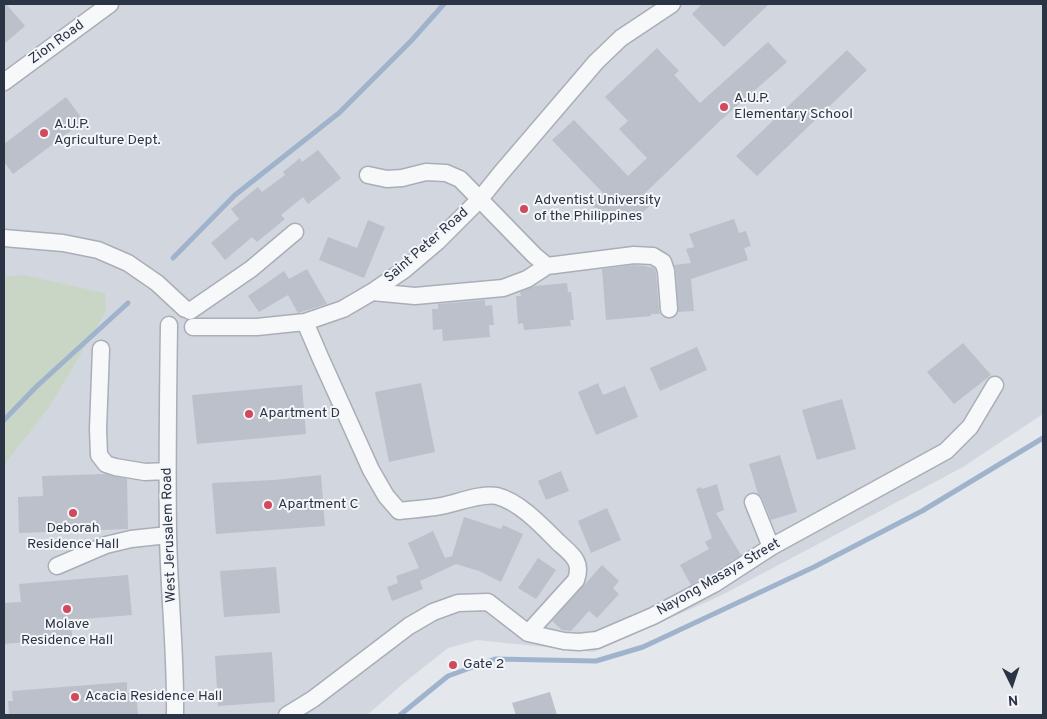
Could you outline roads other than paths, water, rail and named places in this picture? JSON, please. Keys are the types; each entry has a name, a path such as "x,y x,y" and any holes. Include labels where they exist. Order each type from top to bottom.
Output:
{"lane":[{"name":"Zion Road","path":"4,82 110,4"},
{"name":"Saint Peter Road","path":"183,320 230,328 305,322 343,309 372,292 404,270 437,242 480,199 596,62 621,38 672,4"},
{"name":"Saint Peter Road","path":"368,175 387,179 402,178 426,172 446,173 460,179 547,266"},
{"path":"4,238 63,243 98,250 128,263 157,283 183,320 295,232"},
{"path":"372,292 415,296 503,288 527,279 547,266 634,255 654,256 664,262 669,309"},
{"name":"West Jerusalem Road","path":"175,715 176,684 168,535 169,354 180,337 183,320"},
{"path":"305,322 371,470 386,496 399,511 439,507 478,497 495,496 503,498 515,504 537,521 575,558 580,571 576,580 528,633"},
{"path":"101,349 98,455 106,464 115,467 145,472 167,471"},
{"name":"Nayong Masaya Street","path":"287,715 313,700 408,626 433,612 458,603 488,602 528,633 564,641 597,640 653,616 714,584 771,547 946,451 970,427 995,385"},
{"path":"753,502 771,547"},
{"path":"57,566 106,545 131,539 168,535"}],"waterway":[{"path":"173,258 235,195 339,113 411,41 444,4"},
{"path":"4,420 37,386 128,303"},
{"path":"400,715 448,676 495,659 596,661 643,647 814,567 922,511 1043,438"}],"place":[{"name":"A.U.P. Elementary School","path":"724,107"},
{"name":"A.U.P. Agriculture Dept.","path":"44,133"},
{"name":"Adventist University of the Philippines","path":"524,209"},
{"name":"Apartment D","path":"249,414"},
{"name":"Apartment C","path":"268,505"},
{"name":"Deborah Residence Hall","path":"73,513"},
{"name":"Molave Residence Hall","path":"67,609"},
{"name":"Gate 2","path":"453,665"},
{"name":"Acacia Residence Hall","path":"75,697"}]}
